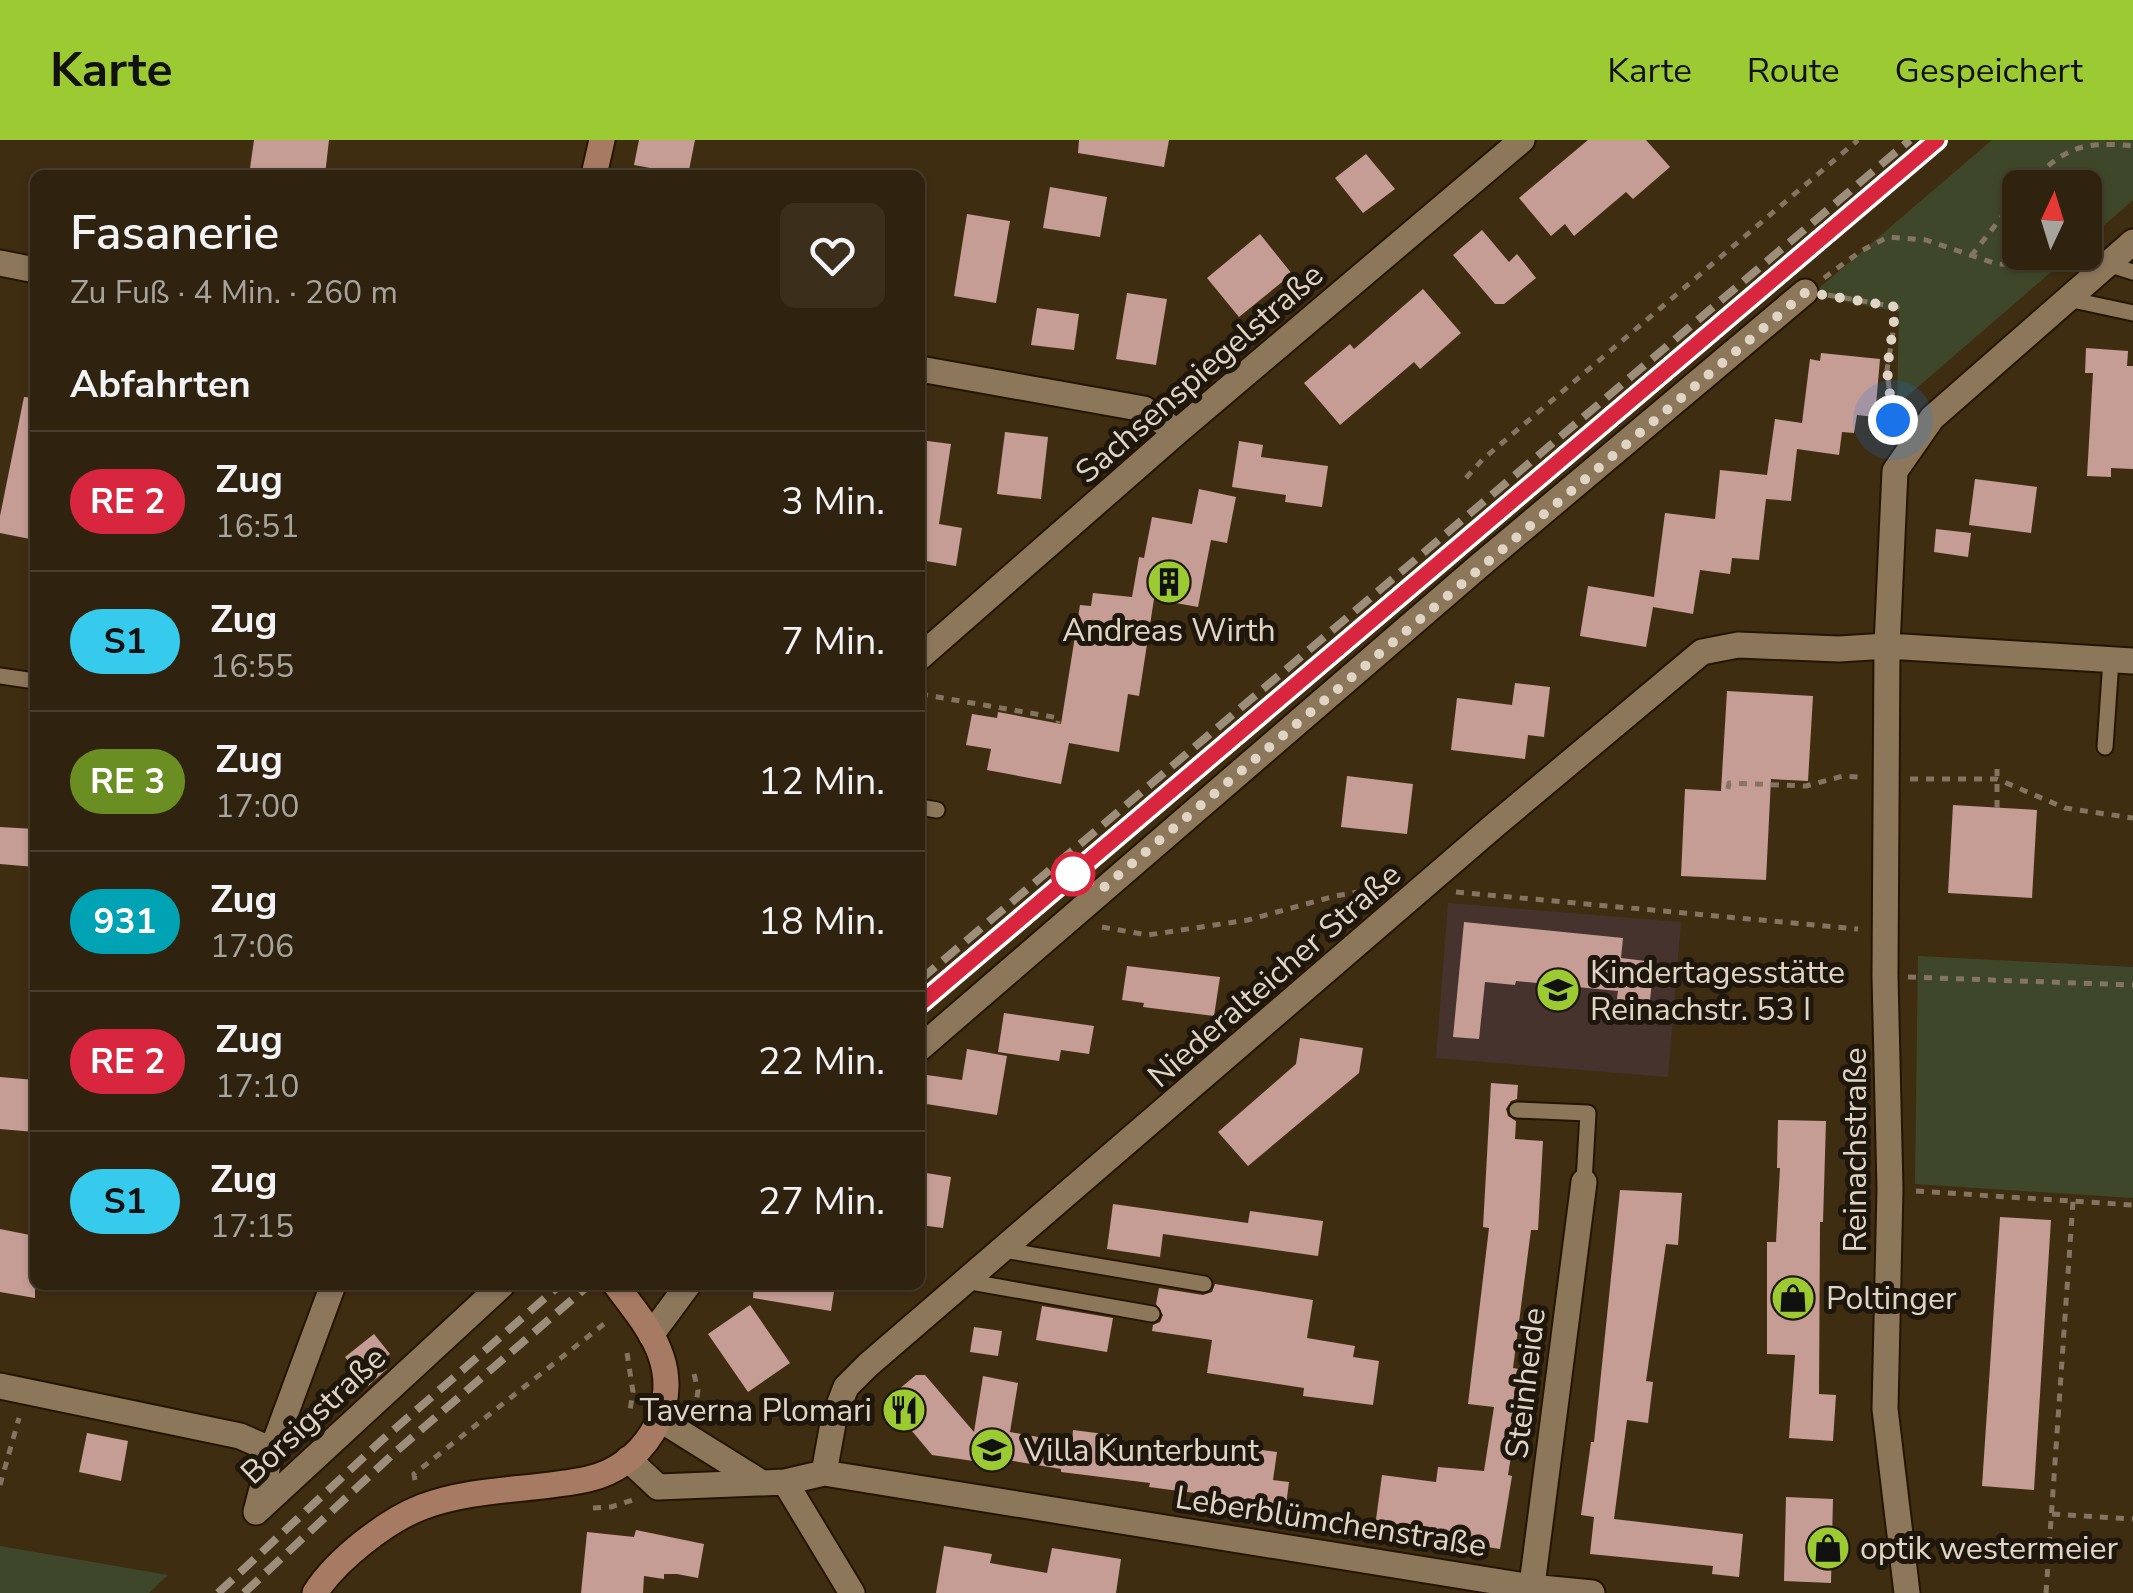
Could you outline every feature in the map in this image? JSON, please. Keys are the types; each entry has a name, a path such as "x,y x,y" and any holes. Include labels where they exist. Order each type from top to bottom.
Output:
{"main road":[{"path":"595,170 602,140"},
{"path":"316,1593 362,1542 420,1507 480,1492 586,1479 639,1452 661,1420 665,1374 651,1335 622,1293"}],"street":[{"name":"Sachsenspiegelstraße","path":"925,653 1177,432 1522,140"},
{"path":"1895,471 1932,418 2133,242"},
{"path":"0,263 30,269"},
{"path":"925,1044 1806,292"},
{"path":"925,370 1144,409 1177,432"},
{"name":"Reinachstraße","path":"1895,471 1885,778 1890,1189 1885,1409 1907,1593"},
{"name":"Niederalteicher Straße","path":"824,1473 834,1418 846,1387 1702,652 1738,644 1887,646 2122,660"},
{"name":"Steinheide","path":"1531,1590 1584,1182"},
{"name":"Borsigstraße","path":"330,1290 272,1450 256,1512 497,1290"},
{"path":"651,1335 684,1290"},
{"path":"0,1386 240,1436 272,1450"},
{"path":"661,1420 774,1483 852,1593"},
{"path":"628,1459 658,1487 774,1483 824,1473"},
{"name":"Leberblümchenstraße","path":"824,1473 1531,1590 1592,1593"}],"lane":[{"path":"2103,269 2133,272"},
{"path":"2068,299 2133,314"},
{"path":"2105,746 2122,660"},
{"path":"0,676 30,680"},
{"path":"925,807 937,810"},
{"path":"1516,1110 1588,1114 1584,1182"},
{"path":"1004,1250 1204,1284"},
{"path":"965,1281 1152,1314"}],"path":[{"path":"1466,478 1482,460 1858,140"},
{"path":"2043,170 2063,150 2108,142 2133,146"},
{"path":"1971,256 2002,217"},
{"path":"1806,292 1860,251 1888,237 1926,240 1997,264 2103,269"},
{"path":"1806,292 1896,307 1887,370 1895,471"},
{"path":"925,695 1059,718 1058,723"},
{"path":"1997,769 1997,808"},
{"path":"1728,788 1729,783 1806,786 1843,776 1997,779 2065,808 2133,818"},
{"path":"1073,914 1100,926 1148,935 1248,920 1335,896 1397,885 1886,931"},
{"path":"1886,976 2133,985"},
{"path":"1890,1189 2133,1204"},
{"path":"2046,1593 2073,1201"},
{"path":"420,1507 414,1474 608,1321 622,1293"},
{"path":"0,1485 27,1391"},
{"path":"2052,1514 2133,1519"}],"shaded area":[{"name":"Kindertagesstätte Reinachstr. 53 I","path":"1448,903 1681,922 1668,1077 1436,1058"}],"green space":[{"path":"1992,140 2133,140 2133,200 2102,227 2102,170 2002,170 2002,270 2053,270 1897,405 1899,312 1811,295"},
{"path":"1918,956 2133,967 2133,1198 1915,1184"},
{"path":"0,1546 168,1575 149,1593 0,1593"}],"building":[{"path":"254,140 329,140 326,170 250,170"},
{"path":"639,140 695,140 689,170 634,165"},
{"path":"1079,140 1169,140 1164,167 1078,153"},
{"path":"1588,140 1646,140 1670,167 1633,199 1626,192 1574,236 1565,224 1551,236 1519,198"},
{"path":"1366,154 1395,189 1363,213 1335,178"},
{"path":"1050,187 1107,197 1100,237 1043,228"},
{"path":"967,214 1010,221 996,303 954,296"},
{"path":"1482,230 1509,262 1517,254 1536,278 1504,304 1495,304 1453,255"},
{"path":"1260,234 1292,274 1239,317 1207,278"},
{"path":"1423,289 1461,333 1420,369 1414,362 1340,425 1304,383 1350,344 1354,349"},
{"path":"1127,293 1167,299 1156,365 1116,359"},
{"path":"1037,308 1079,314 1074,350 1031,345"},
{"path":"2086,348 2128,351 2127,366 2133,366 2133,469 2111,468 2111,477 2087,476 2093,373 2085,373"},
{"path":"1821,353 1880,359 1875,417 1857,415 1854,433 1842,432 1839,455 1797,449 1791,501 1766,499 1759,560 1732,558 1730,574 1700,570 1693,614 1653,607 1654,601 1646,647 1580,636 1588,586 1654,597 1665,513 1715,519 1720,470 1767,475 1775,419 1802,423 1810,359 1820,361"},
{"path":"24,397 30,398 30,539 0,533"},
{"path":"1005,432 1048,437 1041,499 997,494"},
{"path":"925,441 951,444 939,524 962,528 956,566 925,561"},
{"path":"1239,441 1263,445 1261,457 1328,466 1322,507 1285,502 1286,495 1232,487"},
{"path":"1975,479 2037,487 2031,533 1969,525"},
{"path":"1199,489 1236,497 1227,543 1211,540 1198,607 1154,599 1139,696 1128,694 1119,752 1069,743 1061,784 987,770 991,749 966,745 972,714 997,718 998,712 1061,724 1080,605 1091,606 1093,593 1132,597 1152,517 1192,524"},
{"path":"1936,529 1971,533 1968,557 1934,552"},
{"path":"1515,683 1550,687 1544,737 1528,735 1525,759 1451,750 1457,698 1512,705"},
{"path":"1727,691 1813,696 1808,781 1771,779 1766,880 1681,876 1685,789 1721,791"},
{"path":"1347,776 1413,784 1407,834 1341,827"},
{"path":"1953,805 2037,810 2032,898 1948,893"},
{"path":"0,827 30,829 30,867 0,864"},
{"path":"1464,922 1623,938 1621,958 1654,962 1649,1010 1616,1006 1618,991 1516,981 1515,985 1485,982 1479,1039 1453,1037"},
{"path":"1127,966 1220,977 1214,1016 1143,1007 1144,1003 1122,1000"},
{"path":"1004,1013 1094,1026 1089,1054 1061,1050 1059,1061 998,1052"},
{"path":"1300,1038 1363,1048 1359,1073 1248,1166 1218,1132 1296,1064"},
{"path":"967,1049 1007,1056 997,1115 925,1104 925,1075 962,1080"},
{"path":"0,1077 30,1080 30,1132 0,1129"},
{"path":"1491,1083 1518,1085 1517,1099 1506,1109 1516,1121 1515,1139 1543,1141 1538,1230 1531,1230 1513,1368 1525,1370 1500,1549 1460,1543 1461,1539 1375,1527 1382,1475 1436,1482 1438,1467 1484,1471 1494,1407 1468,1404 1489,1228 1483,1227"},
{"path":"1778,1120 1826,1121 1820,1222 1819,1394 1836,1395 1833,1441 1789,1438 1795,1355 1767,1354 1767,1242 1776,1242"},
{"path":"925,1173 951,1177 943,1228 925,1226"},
{"path":"1620,1190 1682,1193 1678,1245 1666,1244 1646,1381 1653,1382 1648,1423 1627,1420 1614,1519 1743,1534 1739,1577 1712,1574 1713,1566 1590,1554 1594,1517 1581,1515 1594,1442"},
{"path":"1113,1204 1248,1223 1250,1211 1323,1221 1318,1256 1163,1234 1160,1257 1107,1249"},
{"path":"2000,1217 2051,1220 2034,1490 1982,1486"},
{"path":"0,1229 30,1235 30,1290 35,1290 35,1298 0,1292"},
{"path":"1215,1284 1313,1300 1307,1338 1355,1346 1353,1357 1379,1361 1373,1405 1303,1396 1304,1388 1207,1373 1212,1340 1152,1331 1163,1315 1156,1304 1159,1288 1203,1295 1212,1292"},
{"path":"754,1290 834,1290 831,1311 753,1298"},
{"path":"750,1305 790,1363 748,1392 708,1334"},
{"path":"1042,1306 1113,1318 1107,1352 1036,1340"},
{"path":"974,1327 1002,1331 998,1356 970,1352"},
{"path":"374,1334 390,1354 381,1362 387,1369 368,1386 345,1357"},
{"path":"916,1375 925,1375 974,1432 983,1376 1018,1383 1010,1432 1072,1443 1073,1430 1120,1436 1118,1445 1228,1460 1230,1446 1277,1452 1273,1480 1289,1482 1286,1505 1149,1487 1150,1483 1061,1472 996,1458 1001,1465 932,1455 886,1400"},
{"path":"87,1433 128,1441 121,1481 79,1472"},
{"path":"1786,1497 1833,1499 1831,1583 1784,1581"},
{"path":"636,1530 704,1544 698,1578 677,1574 664,1574 664,1579 644,1576 643,1593 581,1593 587,1532 634,1537"},
{"path":"944,1546 992,1554 990,1563 1047,1573 1052,1548 1121,1559 1116,1593 936,1593"}],"railway":[{"path":"925,976 1910,140"},
{"path":"925,1000 1937,140"},
{"path":"218,1593 381,1441 554,1290"},
{"path":"244,1593 393,1454 583,1290"}],"train":[{"path":"925,1000 1937,140"}],"place":[{"name":"Andreas Wirth","path":"1169,582"},
{"name":"Kindertagesstätte Reinachstr. 53 I","path":"1558,990"},
{"name":"Poltinger","path":"1793,1298"},
{"name":"Taverna Plomari","path":"904,1410"},
{"name":"Villa Kunterbunt","path":"992,1450"},
{"name":"optik westermeier","path":"1828,1548"}],"route":[{"path":"1073,874 1102,889 1806,292 1896,307 1887,370 1893,420"}]}
